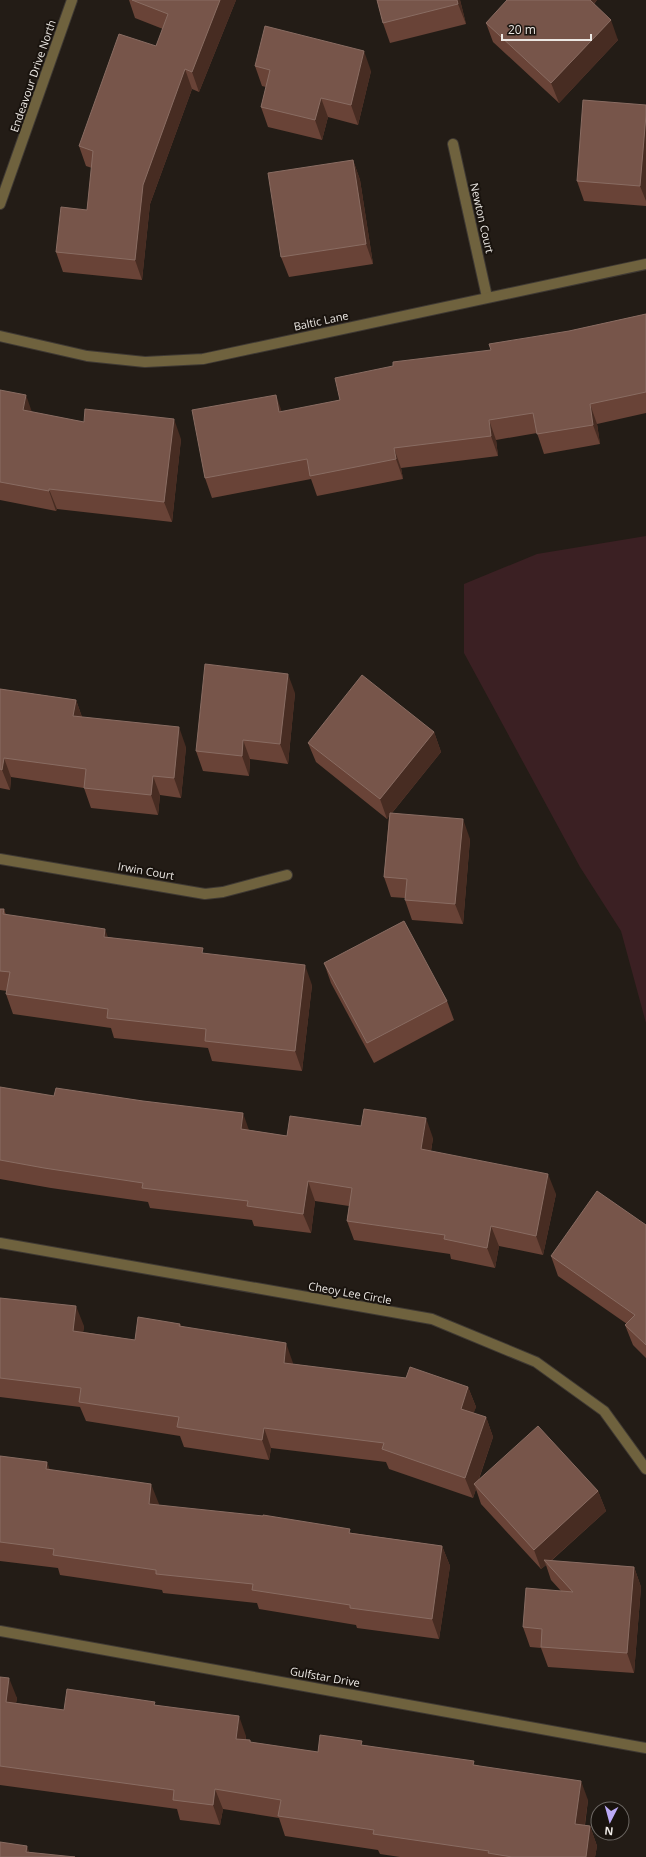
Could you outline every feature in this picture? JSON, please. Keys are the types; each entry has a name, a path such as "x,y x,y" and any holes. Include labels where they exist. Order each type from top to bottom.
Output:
{"street":[{"name":"Endeavour Drive North","path":"0,204 72,0"},
{"name":"Newton Court","path":"453,144 487,297"},
{"name":"Baltic Lane","path":"0,336 87,356 145,362 203,359 646,264"},
{"name":"Irwin Court","path":"0,858 205,894 223,892 287,875"},
{"name":"Cheoy Lee Circle","path":"0,1243 432,1319 536,1362 604,1411 646,1470"},
{"name":"Gulfstar Drive","path":"0,1631 646,1748"}],"shaded area":[{"path":"646,536 646,1023 621,931 580,867 464,653 464,584 537,554"}],"building":[{"path":"132,0 220,0 192,72 185,69 143,185 135,260 56,252 61,207 87,210 93,151 79,146 119,34 156,46 168,14"},
{"path":"377,0 457,0 458,4 383,23"},
{"path":"507,0 590,0 611,20 551,83 486,23"},
{"path":"265,26 364,51 351,105 321,98 315,120 261,107 270,70 255,66"},
{"path":"583,100 646,105 640,186 577,181"},
{"path":"353,160 366,244 281,257 268,173"},
{"path":"646,314 646,392 590,404 593,425 537,434 533,413 489,420 491,436 394,448 396,459 310,476 307,459 205,478 192,410 276,395 279,412 340,400 335,378 393,366 393,362 491,350 489,344 569,331"},
{"path":"0,390 26,395 23,410 84,422 85,409 174,419 164,502 49,489 49,491 0,482"},
{"path":"205,664 288,674 280,744 243,740 242,756 196,751"},
{"path":"362,675 434,732 380,799 308,743"},
{"path":"0,689 76,700 73,716 179,727 174,778 153,776 151,795 84,788 86,769 4,758 2,770 0,769"},
{"path":"390,813 463,819 455,904 405,900 407,879 384,877"},
{"path":"0,909 4,909 3,914 105,929 104,937 203,948 202,953 305,965 295,1051 205,1041 206,1029 107,1018 108,1009 6,994 10,972 0,971"},
{"path":"404,921 447,1001 367,1043 324,963"},
{"path":"0,1087 54,1096 56,1088 143,1101 243,1113 241,1129 287,1136 290,1116 361,1126 364,1109 426,1118 421,1149 548,1174 536,1236 491,1226 487,1248 444,1239 445,1235 347,1221 352,1188 308,1181 303,1214 247,1206 248,1201 142,1188 143,1183 0,1160"},
{"path":"597,1191 646,1225 646,1345 625,1325 635,1315 551,1256"},
{"path":"0,1298 76,1306 73,1331 135,1340 138,1317 180,1324 179,1326 286,1343 284,1363 406,1378 410,1367 468,1387 461,1409 486,1417 465,1478 382,1449 384,1443 264,1428 262,1440 177,1427 179,1417 79,1402 81,1388 0,1378"},
{"path":"538,1426 598,1491 534,1550 474,1484"},
{"path":"0,1456 47,1462 46,1469 151,1484 149,1504 263,1515 350,1529 349,1533 442,1546 432,1619 350,1608 350,1605 252,1590 253,1584 156,1574 156,1570 53,1555 54,1549 0,1542"},
{"path":"544,1560 634,1567 627,1653 541,1647 542,1629 523,1627 526,1588 573,1592"},
{"path":"0,1677 9,1678 6,1702 64,1710 67,1689 155,1702 154,1705 239,1716 236,1739 250,1740 250,1742 318,1752 320,1735 362,1741 361,1745 474,1761 473,1765 581,1781 575,1824 590,1826 586,1857 512,1857 488,1853 489,1851 373,1834 374,1830 278,1816 281,1800 215,1789 213,1805 173,1800 174,1790 0,1766"},
{"path":"0,1842 27,1846 26,1852 75,1857 0,1857"}]}
